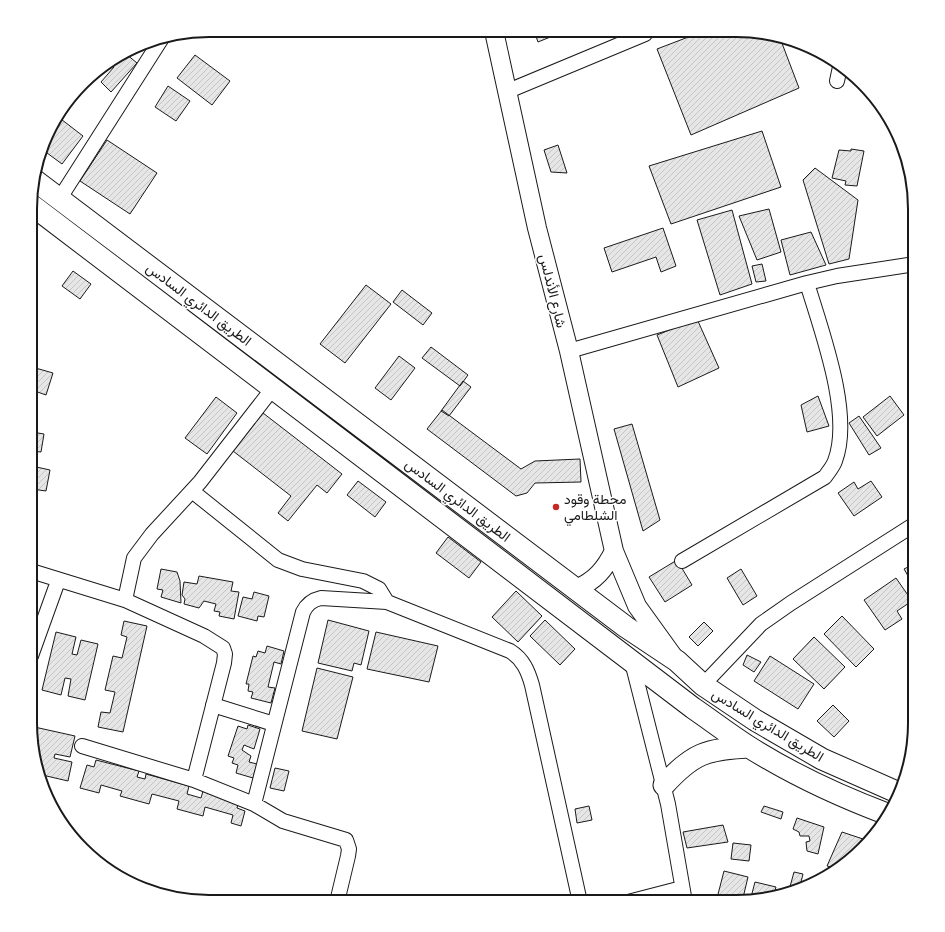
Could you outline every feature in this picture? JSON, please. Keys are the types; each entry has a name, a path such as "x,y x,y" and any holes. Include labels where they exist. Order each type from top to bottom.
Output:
{"highway":[{"name":"الطريق الدائري السادس","path":"39,183 626,627 677,661 703,685 755,720 809,752 894,791"},
{"name":"الطريق الدائري السادس","path":"37,209 693,708 749,747 838,794 883,812"},
{"path":"664,785 687,762 703,753 720,748 749,747"}],"main road":[{"name":"شارع الأندلس","path":"495,37 537,228 569,351 614,551 637,606 677,661"},
{"path":"576,589 601,573 614,551"}],"street":[{"path":"508,91 638,37"},
{"path":"60,198 158,45"},
{"path":"838,81 839,71"},
{"path":"569,351 807,283 837,276 908,265"},
{"path":"682,561 825,477 835,462 839,438 838,394 807,283"},
{"path":"125,600 134,558 152,534 192,491 273,388"},
{"path":"192,491 278,560 295,567 368,583 378,589 387,602"},
{"path":"703,685 762,624 908,529"},
{"path":"37,573 125,600 204,636 223,648 225,654 224,663 194,780"},
{"path":"37,639 58,580"},
{"path":"254,804 302,612 306,605 313,600 321,598 387,602 510,651 518,656 524,664 532,686 578,895"},
{"path":"632,662 664,785 674,833 684,895"},
{"path":"213,705 274,724"},
{"path":"82,746 194,780 254,804 283,821 346,840 349,849 339,895"},
{"path":"655,895 682,888"}],"building":[{"path":"536,37 550,37 538,42"},
{"path":"688,37 748,37 782,43 799,88 691,135 657,49"},
{"path":"195,55 230,81 212,105 177,78"},
{"path":"129,57 137,63 111,92 101,82 114,67 113,66"},
{"path":"168,86 190,101 176,121 155,107"},
{"path":"62,120 83,136 62,164 46,152"},
{"path":"762,131 781,187 671,224 649,166"},
{"path":"107,140 157,173 130,214 80,181"},
{"path":"558,145 567,173 551,172 544,150"},
{"path":"851,149 864,151 857,186 845,185 846,181 832,178 839,150 851,151"},
{"path":"815,168 858,200 849,259 829,264 803,180"},
{"path":"769,209 781,252 757,260 739,216"},
{"path":"732,210 752,284 720,295 697,220"},
{"path":"663,228 676,266 661,272 656,257 612,272 604,248"},
{"path":"811,232 826,265 790,275 781,240"},
{"path":"762,264 766,281 756,282 752,266"},
{"path":"73,271 91,284 80,299 62,286"},
{"path":"366,285 391,304 345,363 320,344"},
{"path":"402,290 432,313 423,325 393,302"},
{"path":"697,319 719,368 678,387 657,335"},
{"path":"431,347 468,375 460,386 422,358"},
{"path":"399,356 415,368 391,400 375,388"},
{"path":"37,368 53,373 46,395 37,392"},
{"path":"463,381 471,387 449,416 441,411"},
{"path":"818,396 829,426 807,432 801,405"},
{"path":"890,396 904,415 877,436 863,417"},
{"path":"216,397 237,413 207,454 185,438"},
{"path":"442,410 521,469 535,461 580,459 581,482 535,483 527,493 516,496 427,429"},
{"path":"263,413 342,474 327,493 317,485 288,521 278,513 291,496 233,451"},
{"path":"859,416 881,448 869,455 849,423"},
{"path":"632,424 660,520 643,531 614,429"},
{"path":"37,433 44,434 41,452 37,452"},
{"path":"37,467 50,470 46,491 37,490"},
{"path":"358,481 386,502 375,517 347,495"},
{"path":"871,481 882,497 854,516 838,493 854,482 858,489"},
{"path":"448,537 481,562 469,578 436,553"},
{"path":"677,560 692,585 665,602 649,577"},
{"path":"908,567 908,576 904,569"},
{"path":"161,569 177,572 180,581 181,603 161,597 163,590 157,589"},
{"path":"741,569 757,596 743,605 727,578"},
{"path":"199,576 233,582 231,591 239,592 234,619 219,616 220,612 214,611 216,604 204,601 199,608 184,604 185,599 182,595 184,582 197,584"},
{"path":"896,578 908,595 908,604 897,611 902,619 885,630 864,600"},
{"path":"516,591 542,616 518,642 492,617"},
{"path":"254,592 269,596 264,617 258,616 257,621 238,616 243,597 252,599"},
{"path":"842,616 874,649 856,667 824,634"},
{"path":"328,620 369,631 361,665 354,663 352,671 318,663"},
{"path":"545,620 575,649 560,665 530,636"},
{"path":"124,621 147,626 123,732 98,727 101,712 110,713 115,692 105,690 113,656 122,658 127,637 121,635"},
{"path":"704,622 713,631 698,646 689,637"},
{"path":"56,632 76,637 72,654 77,655 81,640 98,644 85,700 68,696 71,679 65,678 61,695 42,690"},
{"path":"376,632 438,646 429,682 367,669"},
{"path":"814,637 845,667 824,689 793,659"},
{"path":"267,646 284,651 281,664 274,662 268,687 275,688 271,703 251,698 253,692 248,691 249,684 246,684 253,656 256,657 258,651 265,653"},
{"path":"747,655 761,662 754,672 743,665"},
{"path":"770,656 814,684 798,709 754,681"},
{"path":"317,668 353,677 337,739 302,731"},
{"path":"833,705 849,721 834,737 817,721"},
{"path":"248,725 260,729 254,749 244,745 242,750 251,756 249,762 257,764 253,778 236,773 238,765 232,763 234,758 228,756 238,726 247,729"},
{"path":"37,728 75,736 70,757 55,754 54,758 72,762 68,781 45,776 38,746"},
{"path":"96,760 139,771 137,777 145,779 146,774 189,786 187,794 201,798 203,791 239,801 237,808 245,811 241,826 231,823 233,815 205,807 203,816 177,809 179,801 152,794 149,804 120,796 122,791 101,785 99,793 80,788 87,765 94,767"},
{"path":"275,768 289,771 284,791 270,788"},
{"path":"589,806 592,820 577,823 575,809"},
{"path":"764,806 783,812 781,819 761,812"},
{"path":"797,818 824,827 818,854 807,851 806,842 810,841 809,836 800,836 799,832 793,829"},
{"path":"723,825 728,842 687,848 683,832"},
{"path":"842,832 863,839 841,860 830,867 827,866"},
{"path":"733,843 751,845 749,861 731,859"},
{"path":"724,871 748,877 744,895 718,895"},
{"path":"794,872 803,874 801,882 790,887"},
{"path":"755,882 776,887 775,891 752,895"}],"place":[{"name":"محطة وقود الشلطامي","path":"556,507"}]}
